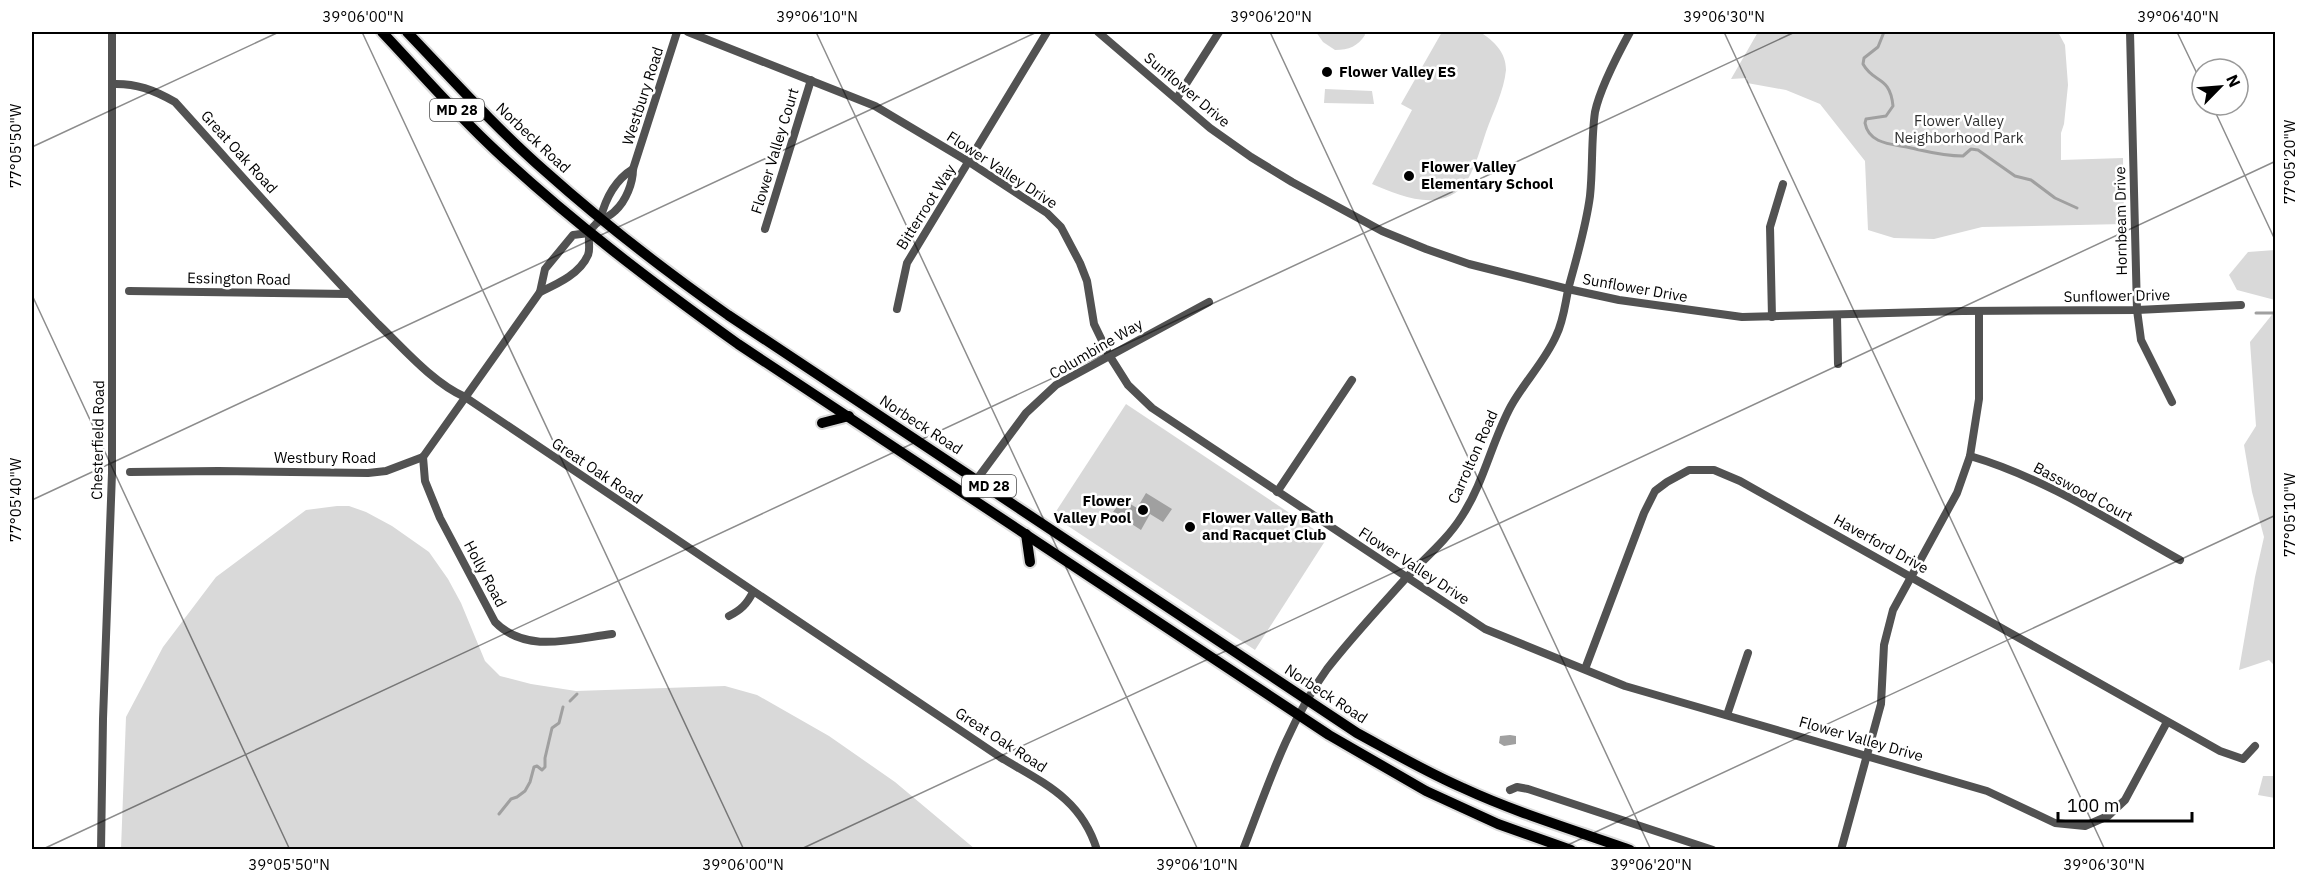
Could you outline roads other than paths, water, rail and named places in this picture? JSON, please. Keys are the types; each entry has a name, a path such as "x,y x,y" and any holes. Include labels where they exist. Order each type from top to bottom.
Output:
{"main road":[{"name":"MD 28","path":"382,32 493,149 589,233 738,344 1329,735 1426,791 1498,824 1571,849"},
{"name":"Norbeck Road","path":"407,32 481,110 543,170 600,220 676,279 728,315 977,478 1307,700 1397,755 1463,789 1540,819 1630,849"},
{"path":"822,423 849,417"},
{"path":"1026,534 1030,562"}],"street":[{"name":"Chesterfield Road","path":"101,849 103,719 112,473 112,32"},
{"name":"Westbury Road","path":"540,291 566,278 582,265 589,254 589,233 600,220 615,212 633,182 633,169 677,32"},
{"name":"Flower Valley Drive","path":"688,32 875,106 1029,200 1061,227 1087,281 1094,324 1109,355 1128,385 1152,408 1485,630 1625,686 1987,791 2055,823 2085,826 2108,816 2126,800 2167,722"},
{"name":"Bitterroot Way","path":"897,309 907,263 1047,32"},
{"name":"Sunflower Drive","path":"1098,32 1210,128 1292,183 1382,231 1469,264 1568,289 1619,300 1742,317 2137,310 2241,305"},
{"path":"1177,98 1219,32"},
{"name":"Carrolton Road","path":"1243,849 1282,747 1307,700 1328,669 1406,578 1445,539 1462,516 1480,482 1492,447 1511,407 1557,334 1581,245 1590,194 1591,149 1596,110 1616,58 1630,32"},
{"name":"Hornbeam Drive","path":"2130,32 2137,310 2140,340 2172,402"},
{"name":"Flower Valley Court","path":"765,230 811,80"},
{"name":"Great Oak Road","path":"112,84 152,89 175,102 349,294 417,363 456,394 1063,797 1085,820 1097,849"},
{"name":"Westbury Road","path":"600,220 605,200 625,173 633,169"},
{"path":"1772,317 1770,227 1783,184"},
{"name":"Westbury Road","path":"130,472 368,473 386,471 423,457 540,291 545,269 573,235 589,233"},
{"name":"Essington Road","path":"129,291 349,294"},
{"name":"Columbine Way","path":"966,494 1026,413 1056,385 1209,302"},
{"path":"1841,849 1881,704 1887,629 1893,610 1957,493 1970,456 1979,399 1979,312"},
{"path":"1837,316 1838,364"},
{"path":"1277,492 1352,380"},
{"name":"Basswood Court","path":"1970,456 2003,466 2033,479 2180,560"},
{"name":"Holly Road","path":"423,457 425,481 440,518 495,622 505,633 519,639 542,642 612,634"},
{"name":"Haverford Drive","path":"1585,669 1644,513 1655,491 1689,471 1714,470 1740,481 2220,751 2242,759 2255,746"},
{"path":"729,616 740,611 749,602 753,592"},
{"path":"1727,715 1748,652"},
{"path":"1510,790 1517,787 1528,789 1713,849"}],"waterway":[{"path":"1884,32 1878,47 1864,58 1863,64 1889,89 1893,106 1886,116 1866,119 1867,130 1871,136 1890,144 1943,155 1963,156 1971,149 1978,150 2015,176 2031,180 2055,198 2077,208"},
{"path":"2256,313 2276,313"},
{"path":"570,701 577,694"},
{"path":"499,814 511,799 525,791 534,767 537,766 542,770 545,767 552,728 559,723 563,707"}],"place":[{"name":"Flower Valley ES","path":"1327,72"},
{"name":"Flower Valley Elementary School","path":"1409,176"},
{"name":"Flower Valley Pool","path":"1143,510"},
{"name":"Flower Valley Bath and Racquet Club","path":"1190,527"}],"park label":[{"name":"Flower Valley Neighborhood Park","path":"1959,130"}]}
